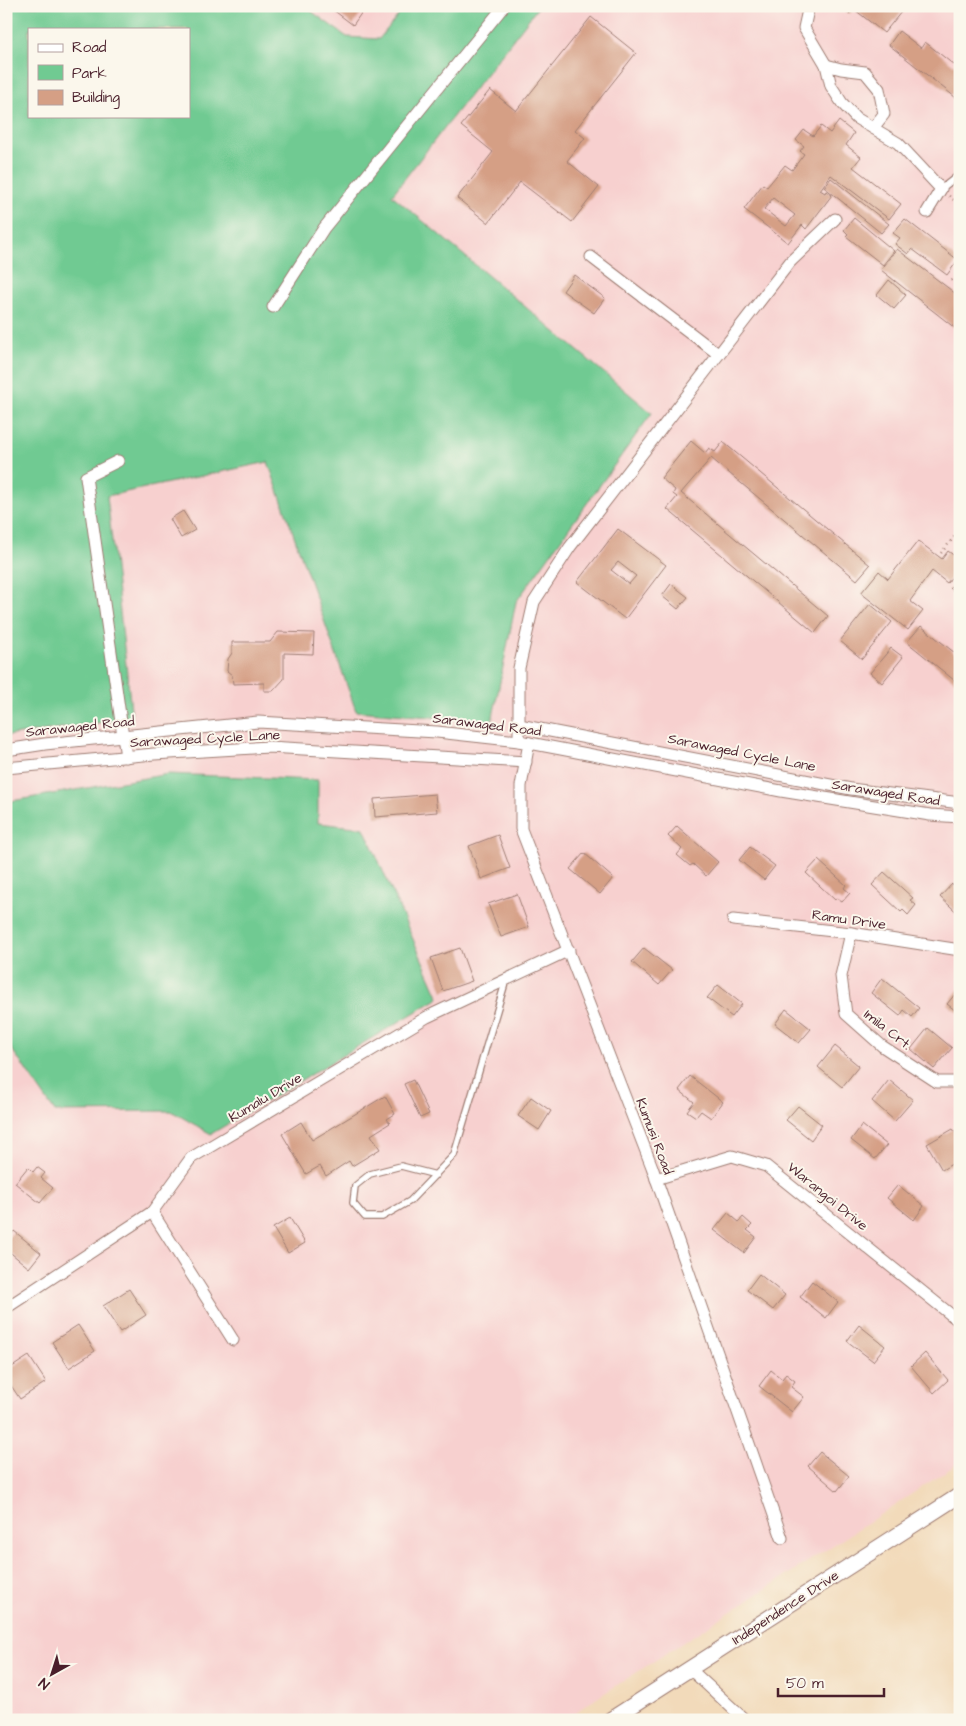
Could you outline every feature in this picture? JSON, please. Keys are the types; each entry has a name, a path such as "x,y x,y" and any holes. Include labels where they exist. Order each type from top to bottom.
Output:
{"main road":[{"name":"Independence Drive","path":"610,1720 960,1495"}],"street":[{"path":"273,307 324,228 504,6"},
{"path":"810,6 804,28 826,65 831,86 842,103 856,118 898,143 941,189 926,212"},
{"path":"826,65 865,72 879,89 884,114 873,128"},
{"name":"Kumusi Road","path":"782,1538 656,1180 521,829 521,786 526,762 524,742 519,726 519,668 534,602 570,547 790,262 835,219"},
{"path":"592,257 718,354"},
{"path":"118,461 86,477 126,757"},
{"name":"Sarawaged Road","path":"6,750 45,744 258,722 437,732 524,742 782,791 930,815 960,817"},
{"name":"Sarawaged Cycle Lane","path":"519,726 851,789 960,803"},
{"name":"Sarawaged Cycle Lane","path":"6,768 269,747 526,762"},
{"name":"Ramu Drive","path":"733,920 851,933 960,950"},
{"name":"Imila Crt.","path":"851,933 841,976 846,1014 882,1046 937,1082 960,1082"},
{"name":"Kumalu Drive","path":"6,1308 152,1212 191,1158 427,1017 568,950"},
{"name":"Warangoi Drive","path":"656,1180 732,1156 766,1166 958,1318"},
{"path":"152,1212 233,1340"},
{"path":"689,1668 745,1720"}],"lane":[{"path":"941,189 960,174"},
{"path":"436,1175 401,1166 370,1174 355,1186 353,1203 365,1217 382,1218 410,1201 436,1175 454,1155 506,980"}],"path":[{"path":"951,280 960,287"},
{"path":"941,553 960,530"}],"shaded area":[{"path":"6,6 960,6 960,1462 563,1720 6,1720"}],"green space":[{"path":"6,6 304,6 347,37 379,39 406,6 539,6 392,195 652,413 516,602 492,722 356,711 268,462 107,496 132,718 6,736"},
{"path":"168,774 318,780 318,823 364,828 439,998 211,1134 171,1111 55,1112 6,1041 6,802"}],"building":[{"path":"328,6 355,6 362,12 353,25"},
{"path":"839,6 906,6 884,33 854,9 849,14"},
{"path":"591,17 636,53 575,130 585,138 567,161 599,187 572,222 520,182 488,223 457,198 493,152 461,126 490,90 516,111"},
{"path":"899,31 921,48 925,42 954,65 960,57 960,101 889,45"},
{"path":"839,121 854,133 846,145 861,157 853,167 901,204 889,219 831,175 820,190 832,195 806,229 802,225 788,243 744,209 763,184 767,187 785,165 792,170 804,154 800,151 804,146 796,140 804,130 813,136 821,126 830,133","holes":["773,198 795,215 786,226 764,209"]},
{"path":"831,178 889,224 881,233 824,187"},
{"path":"854,218 894,251 883,265 846,236 848,234 844,230"},
{"path":"905,219 958,260 947,275 912,249 908,254 895,244 900,238 893,233"},
{"path":"897,249 960,297 960,332 881,270"},
{"path":"574,275 605,298 594,313 563,291"},
{"path":"889,280 906,295 894,309 877,295"},
{"path":"691,441 705,453 709,448 715,452 723,442 870,565 857,580 711,458 681,493 828,616 815,633 667,509 677,497 673,494 675,490 661,478"},
{"path":"183,511 195,530 181,538 170,519"},
{"path":"618,529 666,565 625,619 577,582","holes":["618,562 636,576 629,584 611,570"]},
{"path":"918,541 942,559 948,551 960,560 960,567 947,583 932,571 910,601 923,611 908,630 861,593 879,571 888,579"},
{"path":"960,576 960,596 950,588"},
{"path":"671,584 688,597 678,609 662,596"},
{"path":"870,604 892,622 862,659 840,641"},
{"path":"921,626 960,657 960,685 907,642"},
{"path":"278,632 314,633 313,654 284,653 284,679 273,691 264,691 264,683 233,684 232,675 227,671 228,659 232,653 232,642 270,642"},
{"path":"891,648 903,657 882,683 870,673"},
{"path":"435,794 437,812 375,817 374,799"},
{"path":"677,826 718,862 706,876 693,864 690,866 677,855 682,849 668,836"},
{"path":"498,835 510,868 481,879 469,846"},
{"path":"750,847 775,866 764,880 739,860"},
{"path":"584,853 613,878 600,894 570,869"},
{"path":"818,860 846,885 844,888 850,893 842,902 836,898 835,900 806,873"},
{"path":"884,872 913,898 910,900 916,905 908,915 903,910 901,912 872,885"},
{"path":"952,884 960,891 960,915 940,897"},
{"path":"517,894 529,927 501,937 488,904"},
{"path":"460,948 472,981 443,991 431,958"},
{"path":"644,948 672,970 659,985 632,962"},
{"path":"882,978 919,1008 912,1017 904,1010 900,1016 871,993"},
{"path":"718,985 742,1004 732,1017 707,998"},
{"path":"960,988 960,1014 947,1004"},
{"path":"786,1009 811,1029 799,1043 775,1024"},
{"path":"928,1028 952,1048 934,1069 911,1049"},
{"path":"835,1046 859,1066 842,1087 818,1067"},
{"path":"690,1076 723,1102 711,1118 701,1111 696,1117 687,1111 694,1102 679,1090"},
{"path":"413,1080 429,1114 420,1118 404,1084"},
{"path":"889,1080 913,1100 895,1121 872,1101"},
{"path":"385,1096 395,1114 387,1119 390,1123 371,1135 380,1149 352,1166 349,1161 326,1176 320,1166 306,1174 282,1134 301,1122 312,1140"},
{"path":"531,1097 551,1111 539,1130 518,1116"},
{"path":"798,1106 822,1125 811,1140 786,1120"},
{"path":"862,1125 887,1145 875,1159 851,1140"},
{"path":"953,1129 960,1139 960,1159 942,1170 927,1144"},
{"path":"28,1167 33,1172 37,1167 45,1173 41,1178 53,1188 40,1203 15,1183"},
{"path":"898,1185 924,1206 914,1220 887,1198"},
{"path":"728,1213 739,1222 743,1217 752,1225 747,1230 756,1237 744,1253 714,1230"},
{"path":"290,1218 305,1243 288,1253 273,1228"},
{"path":"14,1231 41,1253 29,1268 6,1249 6,1240"},
{"path":"759,1274 785,1295 773,1310 747,1290"},
{"path":"812,1281 838,1302 826,1318 800,1297"},
{"path":"129,1289 146,1315 120,1332 103,1306"},
{"path":"78,1325 95,1351 69,1368 52,1342"},
{"path":"859,1325 885,1346 873,1361 847,1341"},
{"path":"925,1353 948,1380 934,1393 911,1366"},
{"path":"29,1356 46,1382 20,1399 6,1378 6,1371"},
{"path":"771,1370 782,1379 786,1374 795,1381 791,1387 804,1397 792,1412 759,1386"},
{"path":"820,1452 849,1476 837,1491 808,1466"}]}
